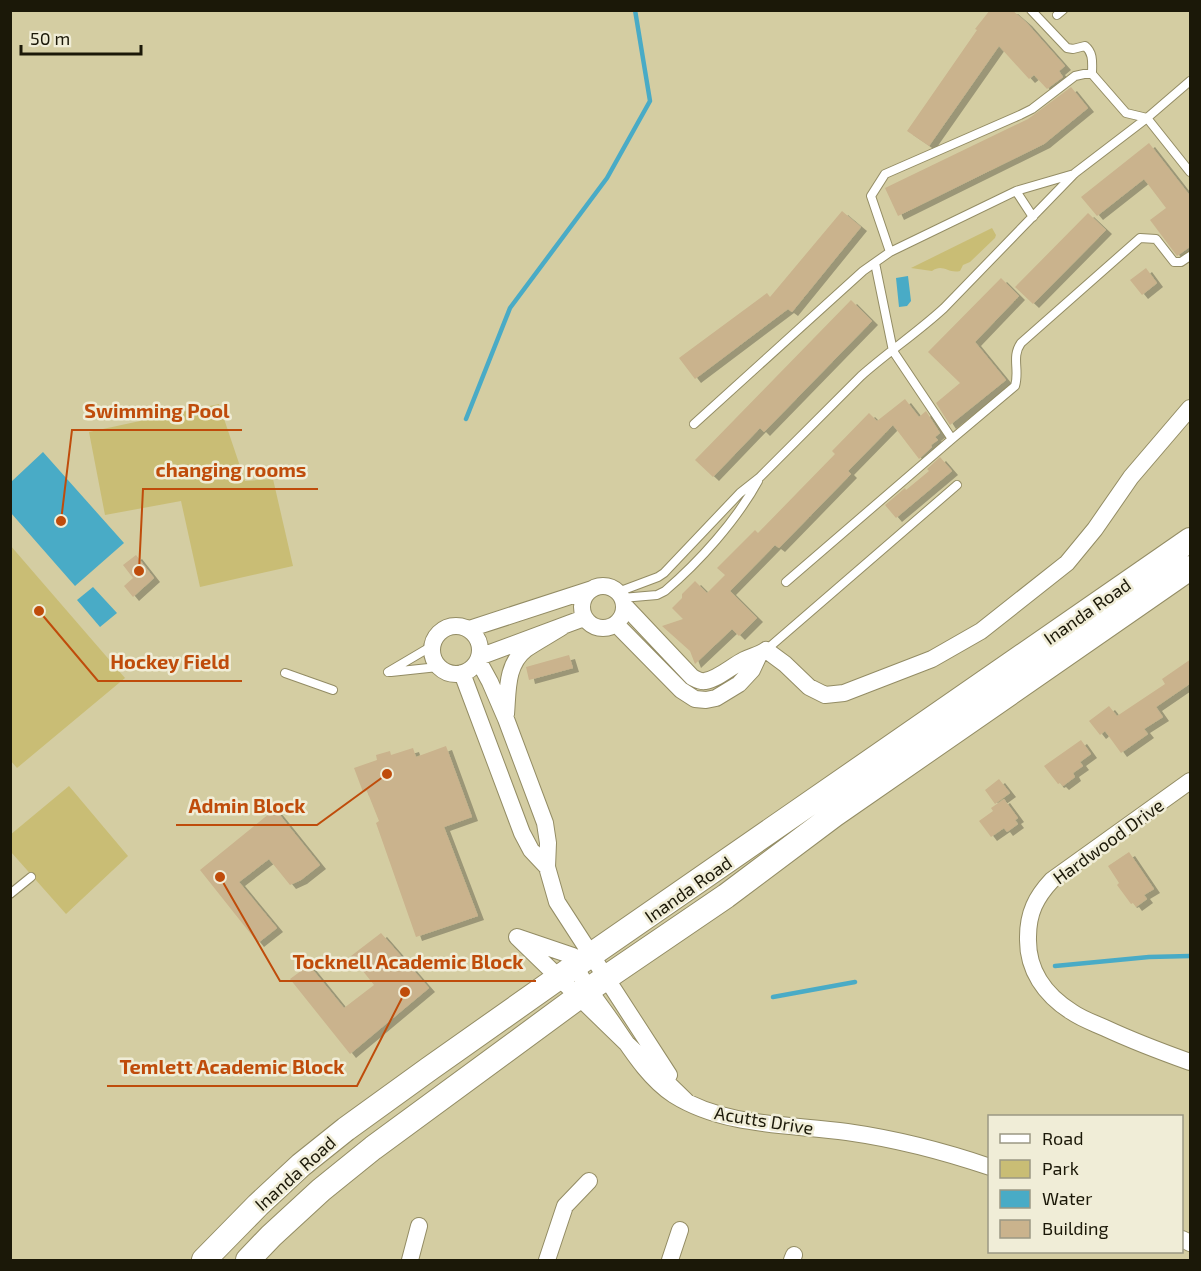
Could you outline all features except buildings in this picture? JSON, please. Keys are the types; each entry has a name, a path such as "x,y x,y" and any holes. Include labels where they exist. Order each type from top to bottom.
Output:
{"main road":[{"name":"Inanda Road","path":"204,1260 301,1165 436,1063 1191,540"},
{"name":"Inanda Road","path":"248,1260 321,1190 373,1148 588,990 726,896 834,815 1191,568"}],"street":[{"path":"762,652 785,664 809,687 825,695 844,693 932,659 981,631 1067,563 1095,529 1131,477 1191,408"},
{"path":"469,629 598,586 605,586 612,588 622,598 698,681 706,681 762,652"},
{"path":"592,589 582,602 582,610 584,618 596,627 610,628 621,619 624,612 622,598"},
{"path":"478,658 584,618"},
{"path":"616,624 681,690 695,699 716,698 739,684 752,670 762,652"},
{"path":"461,626 469,629 478,640 480,647 473,667 462,673 449,673 438,667 434,660 432,646 440,632 446,628 461,626"},
{"path":"506,719 510,674 514,663 527,648 562,627"},
{"path":"478,658 506,719 544,823 548,843 547,867 558,902 686,1101"},
{"path":"462,673 522,833 531,850 547,867"},
{"name":"Hardwood Drive","path":"1191,781 1052,880 1040,893 1032,909 1028,925 1027,948 1030,963 1039,981 1052,997 1073,1013 1135,1042 1191,1062"},
{"path":"575,966 573,956 517,937 686,1101"},
{"name":"Acutts Drive","path":"575,966 588,990 647,1070 673,1094 702,1109 745,1120 887,1138 988,1166"},
{"path":"547,1260 565,1206 589,1180"},
{"path":"410,1260 418,1226"},
{"path":"670,1260 680,1230"}],"lane":[{"path":"1031,10 1067,48 1085,46 1090,50 1092,74 1126,113 1147,118 1191,172"},
{"path":"890,252 871,196 885,174 1032,110 1075,76 1092,74"},
{"path":"622,598 664,573 740,493 759,478 861,376 944,308 1075,173 1191,81"},
{"path":"694,424 863,271 890,252 1016,192 1075,173"},
{"path":"1016,192 1033,217"},
{"path":"786,582 1015,386 1018,378 1016,350 1021,343 1140,238 1156,239 1174,262 1181,262 1191,256"},
{"path":"875,262 893,351 952,439"},
{"path":"622,598 657,595 672,585 732,521 759,478"},
{"path":"762,652 957,485"},
{"path":"664,573 672,585"},
{"path":"432,646 388,672 438,667"},
{"path":"285,673 333,690"},
{"path":"10,894 31,877"}],"green space":[{"path":"992,228 996,235 995,238 970,262 963,265 960,271 943,268 932,271 911,268"},
{"path":"219,404 245,481 273,479 293,566 200,587 181,501 105,515 89,432"},
{"path":"10,545 125,678 17,768 10,760"},
{"path":"69,786 128,856 66,914 11,852 10,835"}],"water":[{"path":"908,276 911,301 907,306 899,307 896,278"},
{"path":"43,452 124,543 75,586 11,513 11,482"},
{"path":"93,587 117,613 100,627 77,600"}],"waterway":[{"path":"466,419 510,308 607,178 650,101 635,10"},
{"path":"1055,966 1149,957 1190,956"},
{"path":"773,997 855,982"}],"place":[{"name":"Swimming Pool","path":"61,521"},
{"name":"changing rooms","path":"139,571"},
{"name":"Hockey Field","path":"39,611"},
{"name":"Admin Block","path":"387,774"},
{"name":"Tocknell Academic Block","path":"220,877"},
{"name":"Temlett Academic Block","path":"405,992"}]}
